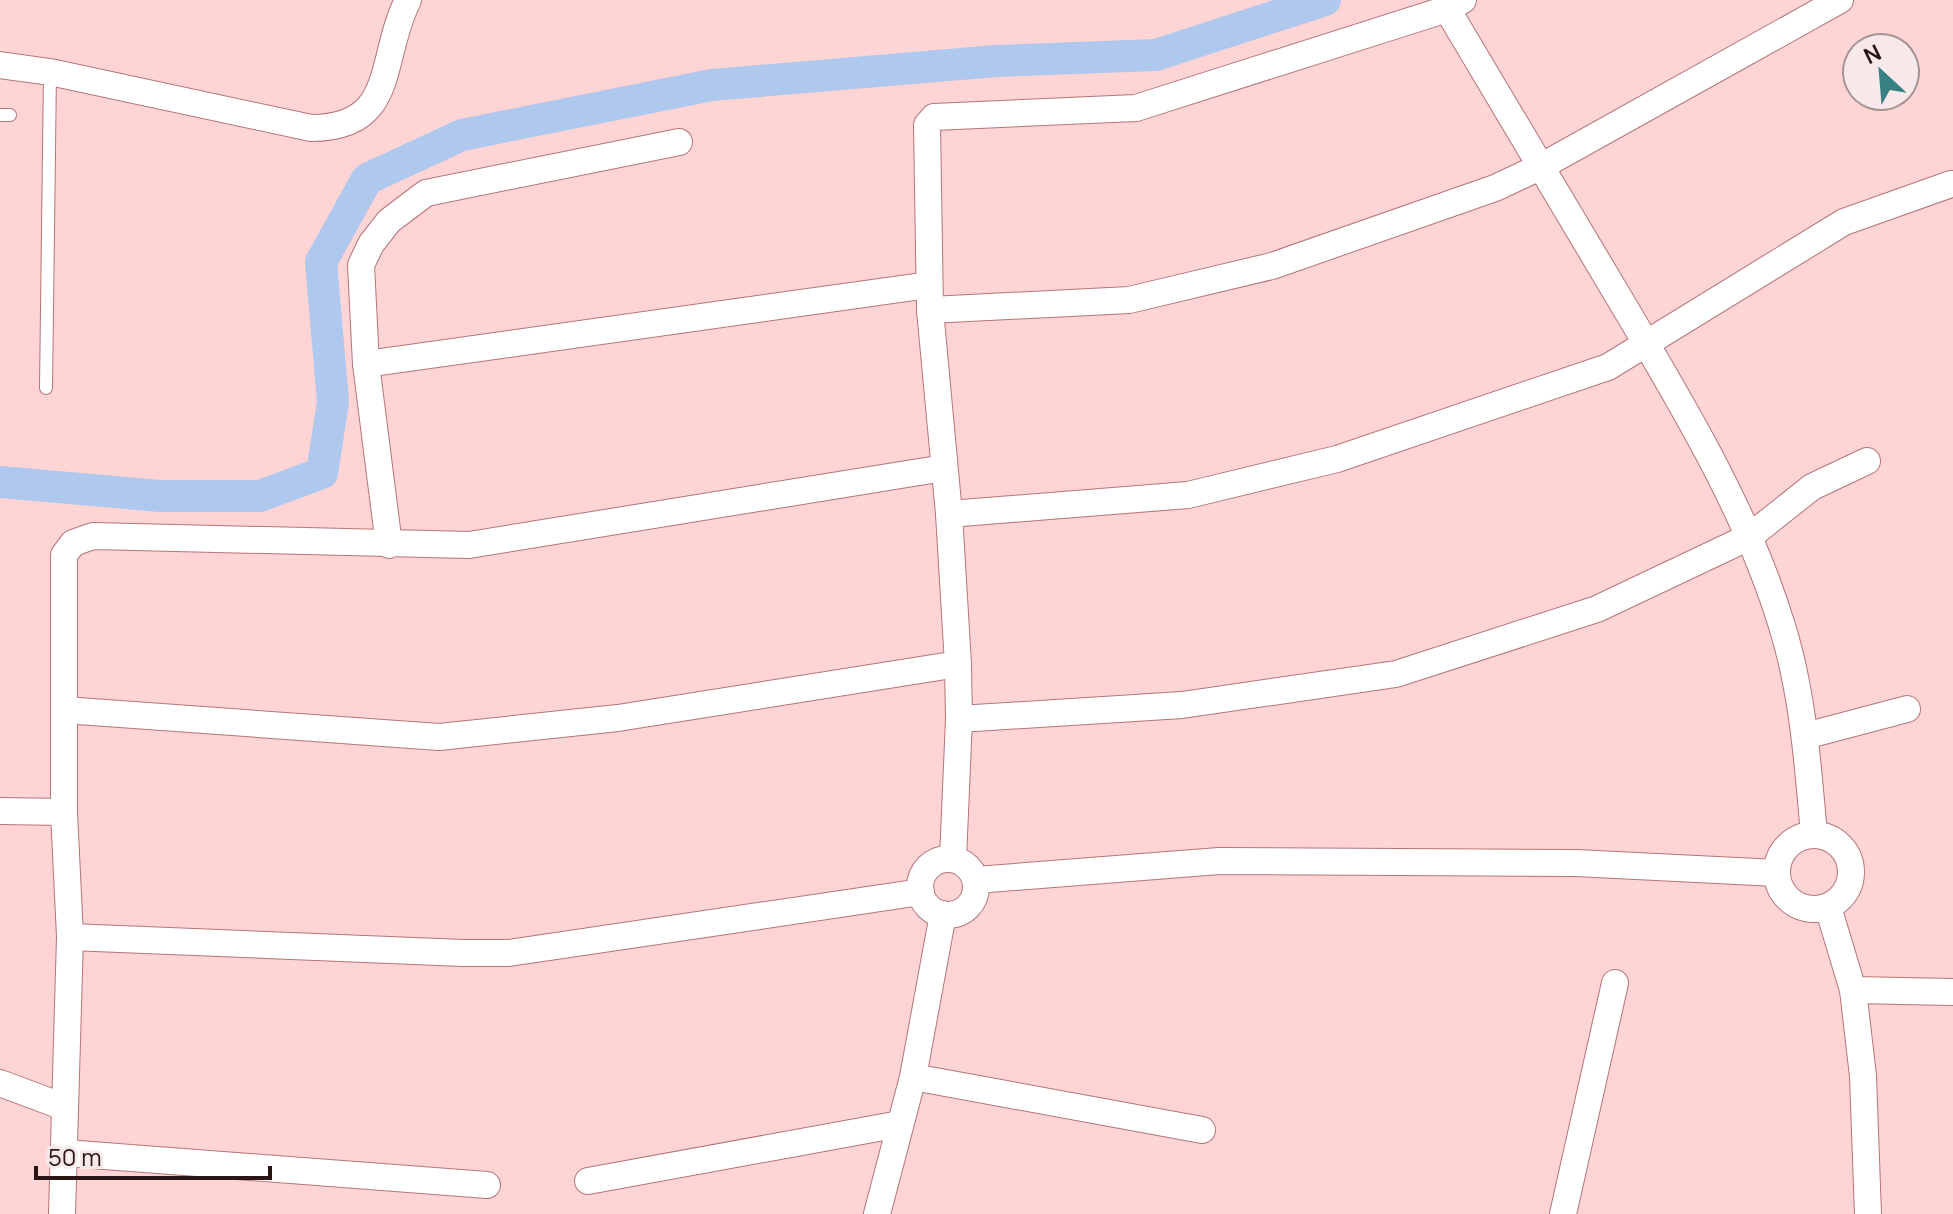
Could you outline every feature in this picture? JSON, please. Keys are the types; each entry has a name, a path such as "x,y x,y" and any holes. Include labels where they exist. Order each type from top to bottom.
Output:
{"street":[{"path":"0,65 50,72 311,128 335,128 358,119 373,102 380,89 408,0"},
{"path":"366,364 930,298 1129,300 1272,266 1495,188 1542,166 1840,0"},
{"path":"953,859 959,719 958,664 949,514 930,298 927,125 934,117 1136,108 1455,4 1542,166 1701,441 1749,537 1783,627 1805,736 1814,835"},
{"path":"389,545 366,364 361,265 371,244 389,221 426,193 679,142"},
{"path":"949,514 1188,495 1337,459 1608,367 1844,222 1951,184"},
{"path":"959,719 1182,705 1396,674 1597,609 1749,537 1812,487 1867,461"},
{"path":"62,1214 70,937 64,812 64,555 73,543 93,536 469,545 944,468"},
{"path":"64,710 439,737 618,718 958,664"},
{"path":"1805,736 1907,709"},
{"path":"0,811 64,812"},
{"path":"1814,835 1827,837 1837,844 1846,853 1850,865 1847,890 1828,907 1817,909 1793,903 1779,884 1777,873 1784,851 1792,843 1814,835"},
{"path":"942,859 963,863 976,880 971,902 954,914 933,910 921,892 920,881 924,871 942,859"},
{"path":"976,880 1219,861 1576,863 1777,873"},
{"path":"70,937 509,953 921,892"},
{"path":"1828,907 1853,990 1863,1076 1868,1214"},
{"path":"877,1214 913,1077 943,914"},
{"path":"1563,1214 1615,983"},
{"path":"1853,990 1953,992"},
{"path":"913,1077 1202,1130"},
{"path":"0,1083 64,1107"},
{"path":"588,1181 900,1124"},
{"path":"65,1153 487,1185"}],"lane":[{"path":"46,388 50,72"}],"waterway":[{"path":"0,482 160,496 260,496 322,473 333,402 321,262 367,179 462,135 712,85 996,61 1156,55 1325,0"}]}
